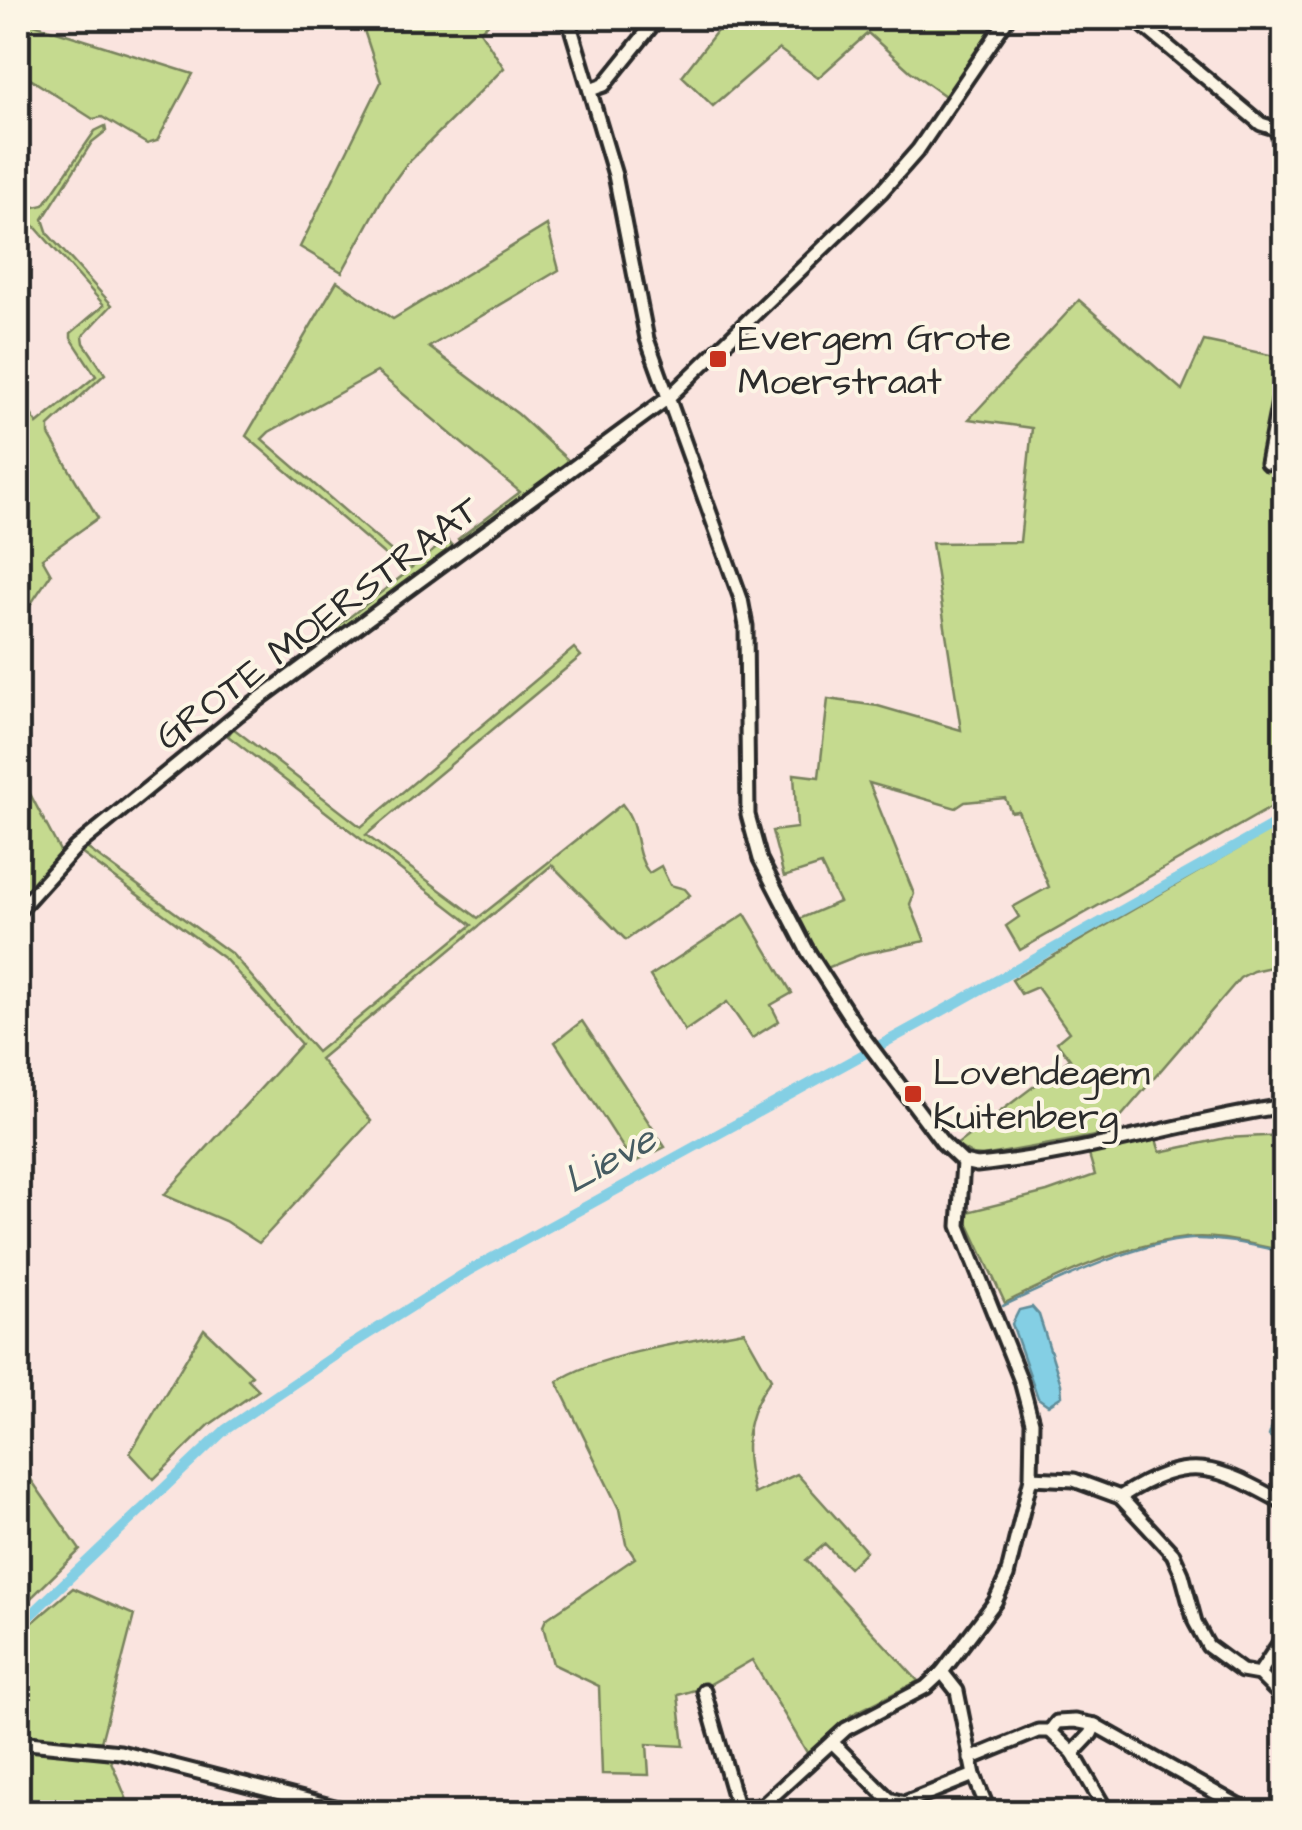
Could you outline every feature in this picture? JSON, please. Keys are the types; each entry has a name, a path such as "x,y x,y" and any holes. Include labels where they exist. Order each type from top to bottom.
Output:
{"street":[{"path":"568,18 616,175 647,338 740,598 746,626 746,792 751,834 764,869 823,978 942,1142 963,1162 996,1163 1053,1154 1284,1106"},
{"path":"590,90 604,85 658,18"},
{"name":"GROTE MOERSTRAAT","path":"18,911 76,847 240,713 668,398 881,192 918,150 1008,18"},
{"path":"1134,18 1261,124 1280,131 1284,153"},
{"path":"1267,463 1284,375"},
{"path":"716,1812 762,1809 832,1742 865,1717 926,1687 942,1672 1002,1590 1031,1478 1032,1422 1021,1382 959,1226 963,1162"},
{"path":"1120,1497 1164,1474 1212,1468 1284,1504"},
{"path":"1031,1478 1074,1480 1120,1497 1173,1554 1194,1622 1208,1646 1242,1671 1259,1674 1284,1699"},
{"path":"1259,1674 1284,1636"},
{"path":"942,1672 957,1690 974,1775 989,1812"},
{"path":"704,1691 740,1810"},
{"path":"1050,1731 1057,1722 1076,1720 1095,1725 1250,1812"},
{"path":"1074,1754 1095,1725"},
{"path":"970,1759 1038,1731 1050,1731 1074,1754 1107,1812"},
{"path":"18,1742 120,1752 354,1812"},
{"path":"832,1742 889,1799 904,1803 974,1775"}],"green space":[{"path":"360,18 494,18 480,31 504,68 405,166 386,192 342,272 300,247 381,82"},
{"path":"727,18 1004,18 948,98 910,71 868,33 818,78 779,49 713,106 682,76"},
{"path":"18,19 193,74 157,141 147,144 102,117 93,119 18,71"},
{"path":"105,126 106,131 92,142 43,219 48,234 112,305 83,336 105,374 49,426 49,435 98,518 42,558 51,574 20,620 18,392 37,424 96,376 71,333 104,305 23,213 25,209 44,205 95,131"},
{"path":"547,225 559,270 429,347 518,414 570,462 461,543 458,539 520,492 377,372 262,439 411,568 447,540 454,548 318,649 315,644 406,573 246,436 337,281 393,319"},
{"path":"1079,300 1182,390 1204,341 1284,358 1262,468 1268,469 1280,425 1284,426 1284,800 1020,950 1006,926 1019,917 1013,907 1049,887 1018,811 1011,812 1005,798 965,802 956,808 869,783 914,894 910,904 925,941 862,954 827,968 799,919 839,902 821,865 784,877 772,831 797,828 794,774 819,777 828,699 878,706 961,730 932,543 1020,542 1032,428 969,419"},
{"path":"574,648 581,656 366,835 478,918 622,804 649,873 661,866 670,885 685,889 690,895 626,940 552,865 320,1059 371,1121 259,1243 225,1221 164,1195 301,1044 226,960 81,853 18,923 18,915 84,846 232,954 317,1052 472,925 228,736 233,728 361,827"},
{"path":"18,758 27,788 60,851 59,857 18,902"},
{"path":"1284,822 1284,882 1271,967 1240,978 1106,1134 983,1156 956,1145 1070,1059 1057,1042 1069,1032 1037,987 1021,994 1012,980"},
{"path":"745,914 792,993 771,1005 779,1021 752,1038 727,1002 685,1031 650,976"},
{"path":"582,1021 665,1147 633,1163 555,1042"},
{"path":"1154,1133 1160,1152 1226,1138 1284,1135 1284,1251 1210,1238 1162,1242 1093,1263 1005,1303 969,1225 963,1224 963,1213 1047,1192 1095,1175 1087,1148"},
{"path":"204,1329 252,1375 248,1379 259,1390 209,1425 154,1479 130,1453"},
{"path":"744,1331 771,1379 755,1406 748,1434 754,1494 797,1474 866,1551 849,1568 825,1544 806,1560 918,1681 851,1715 809,1756 752,1660 705,1687 678,1695 684,1746 647,1744 649,1775 602,1774 599,1686 553,1664 543,1626 546,1619 635,1558 626,1544 619,1509 557,1382 619,1357"},
{"path":"18,1461 80,1550 29,1600 18,1594"},
{"path":"73,1588 134,1615 101,1742 18,1735 18,1635"},
{"path":"18,1745 107,1752 132,1812 18,1812"}],"water":[{"path":"1032,1307 1039,1315 1061,1384 1062,1396 1048,1405 1038,1398 1012,1324 1019,1310"}],"waterway":[{"name":"Lieve","path":"18,1627 225,1430 346,1348 470,1270 1284,819"},
{"path":"1003,1306 1096,1265 1170,1242 1215,1240 1284,1252"},
{"path":"1284,1389 1269,1436 1284,1446"}],"place":[{"name":"Evergem Grote Moerstraat","path":"718,359"},
{"name":"Lovendegem Kuitenberg","path":"913,1094"}]}
